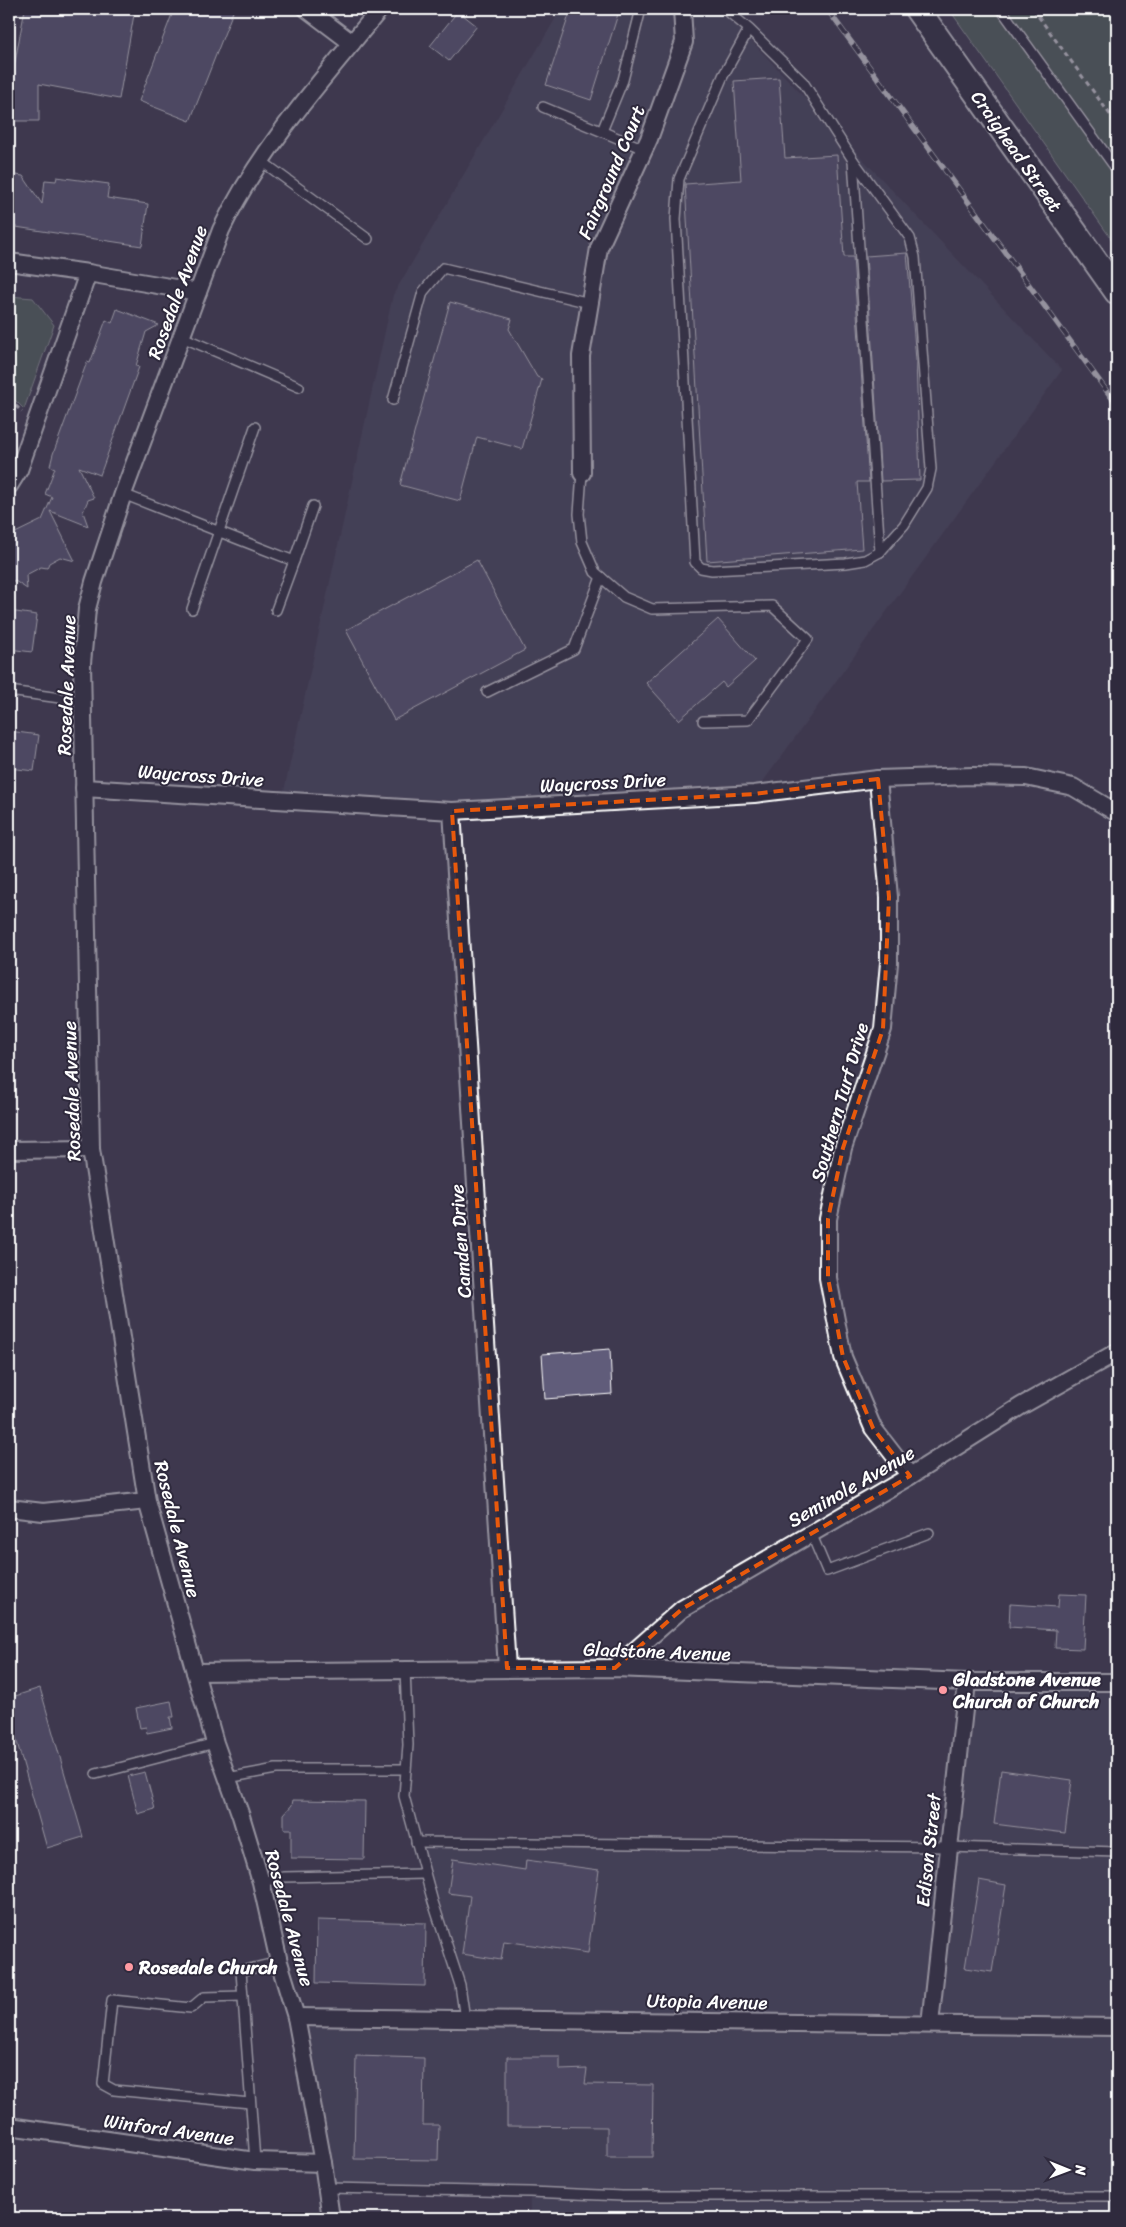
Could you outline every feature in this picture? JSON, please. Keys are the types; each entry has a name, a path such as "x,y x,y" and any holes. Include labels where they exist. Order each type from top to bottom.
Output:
{"street":[{"path":"307,9 352,43"},
{"name":"Rosedale Avenue","path":"331,2218 324,2163 296,2017 279,1962 261,1882 214,1742 147,1501 91,1149 82,663 87,609 94,582 123,494 224,224 240,192 260,160 380,9"},
{"name":"Fairground Court","path":"582,473 581,356 599,248 644,149 684,42 682,9"},
{"name":"Craighead Street","path":"917,9 1117,292"},
{"path":"9,262 88,273 198,292"},
{"path":"9,486 19,470 88,273"},
{"name":"Waycross Drive","path":"84,788 452,810 754,794 878,779 973,776 1026,777 1073,788 1117,813"},
{"name":"Southern Turf Drive","path":"878,779 889,897 889,963 883,1029 843,1148 828,1219 828,1278 843,1357 873,1428 910,1476"},
{"name":"Camden Drive","path":"452,810 507,1668"},
{"path":"9,1150 91,1149"},
{"name":"Seminole Avenue","path":"615,1668 682,1608 910,1476 1021,1406 1117,1352"},
{"path":"9,1508 43,1512 147,1501"},
{"name":"Gladstone Avenue","path":"195,1672 615,1668 967,1682 1117,1682"},
{"name":"Edison Street","path":"930,2024 967,1682"},
{"name":"Utopia Avenue","path":"296,2017 1117,2027"},
{"name":"Winford Avenue","path":"9,2126 256,2161 324,2163"}],"lane":[{"path":"602,131 624,80 641,9"},
{"path":"725,9 749,28 803,82 853,160 910,238 915,257 931,469 927,488 904,525 880,552 865,560 846,563 712,570 701,568 695,562 688,396 676,218 679,179 723,76 749,28"},
{"path":"1001,9 1117,170"},
{"path":"543,107 644,149"},
{"path":"260,160 368,239"},
{"path":"853,160 880,552"},
{"path":"393,400 423,292 443,268 590,303"},
{"path":"182,337 299,387"},
{"path":"192,609 255,427"},
{"path":"582,473 579,514 582,542 595,572 624,597 652,609 772,606 808,639 748,720 703,721"},
{"path":"123,494 294,560"},
{"path":"276,610 313,506"},
{"path":"488,692 574,649 601,577"},
{"path":"9,691 82,701"},
{"path":"811,1533 827,1571 929,1533"},
{"path":"405,1669 408,1745 404,1796 425,1874 460,1985 465,2018"},
{"path":"96,1774 214,1742"},
{"path":"227,1778 276,1769 406,1769"},
{"path":"416,1842 948,1847 1117,1852"},
{"path":"261,1882 284,1877 425,1874"},
{"path":"256,2161 241,1970 279,1962"},
{"path":"243,1996 204,1997 191,2008 112,2000 103,2084 114,2090 250,2103"},
{"path":"328,2188 622,2196 1117,2196"}],"path":[{"path":"1034,9 1117,124"}],"highlighted area":[{"path":"878,779 889,897 883,1029 843,1148 828,1219 828,1278 843,1357 873,1428 910,1476 682,1609 615,1668 507,1668 452,811 754,794"}],"shaded area":[{"path":"561,9 721,9 1062,370 754,794 452,811 282,800 393,295"},
{"path":"967,1682 1117,1682 1117,2218 530,2218 530,2192 328,2188 296,2017 464,2018 460,1985 416,1842 947,1847"}],"green space":[{"path":"949,9 1117,9 1117,247"},
{"path":"9,296 33,298 54,325 24,409 9,394"}],"building":[{"path":"25,9 135,9 119,99 39,84 39,121 14,121 12,77"},
{"path":"174,9 234,9 190,121 139,101"},
{"path":"571,9 603,9 618,14 591,100 546,85"},
{"path":"458,11 477,26 449,61 430,46"},
{"path":"779,78 785,158 837,155 844,257 853,257 869,482 857,482 862,549 707,561 685,184 741,180 734,81"},
{"path":"9,174 23,176 42,204 45,180 56,181 57,177 109,184 107,198 148,204 142,246 9,226"},
{"path":"907,253 916,360 920,480 881,481 866,256"},
{"path":"450,302 512,319 509,329 537,377 542,379 522,449 477,437 460,501 400,485"},
{"path":"117,309 159,325 146,332 136,366 139,367 100,475 79,467 94,498 88,500 83,512 88,526 50,511 75,561 60,557 49,563 47,568 41,567 26,575 27,589 15,581 9,581 9,536 42,520 52,497 45,494 55,468 50,466 53,454 87,362 90,363 106,320 112,323"},
{"path":"477,560 525,650 394,720 346,630"},
{"path":"9,611 37,615 32,652 9,649"},
{"path":"718,619 755,661 726,687 722,682 679,720 646,683"},
{"path":"9,731 39,735 34,771 9,768"},
{"path":"610,1349 612,1394 545,1399 542,1354"},
{"path":"1059,1594 1086,1595 1083,1649 1055,1648 1056,1630 1009,1627 1010,1604 1058,1607"},
{"path":"40,1688 83,1837 47,1848 9,1714 9,1698"},
{"path":"171,1701 174,1717 170,1717 172,1728 147,1733 146,1727 140,1728 136,1708"},
{"path":"1001,1770 1072,1780 1065,1833 994,1824"},
{"path":"145,1772 155,1809 138,1814 128,1776"},
{"path":"293,1800 365,1801 364,1859 291,1858 291,1829 284,1829 284,1814 292,1805"},
{"path":"453,1859 525,1870 526,1860 599,1870 588,1953 504,1941 501,1960 462,1954 470,1896 448,1893"},
{"path":"979,1880 1006,1885 992,1972 965,1968"},
{"path":"317,1920 426,1923 425,1986 316,1983"},
{"path":"356,2056 424,2058 423,2125 439,2125 438,2160 354,2159"},
{"path":"507,2057 560,2057 560,2070 587,2069 585,2084 653,2085 652,2157 607,2157 607,2127 507,2126"}],"railway":[{"path":"827,9 1117,405"}],"place":[{"name":"Gladstone Avenue Church of Church","path":"943,1690"},
{"name":"Rosedale Church","path":"129,1967"}]}
